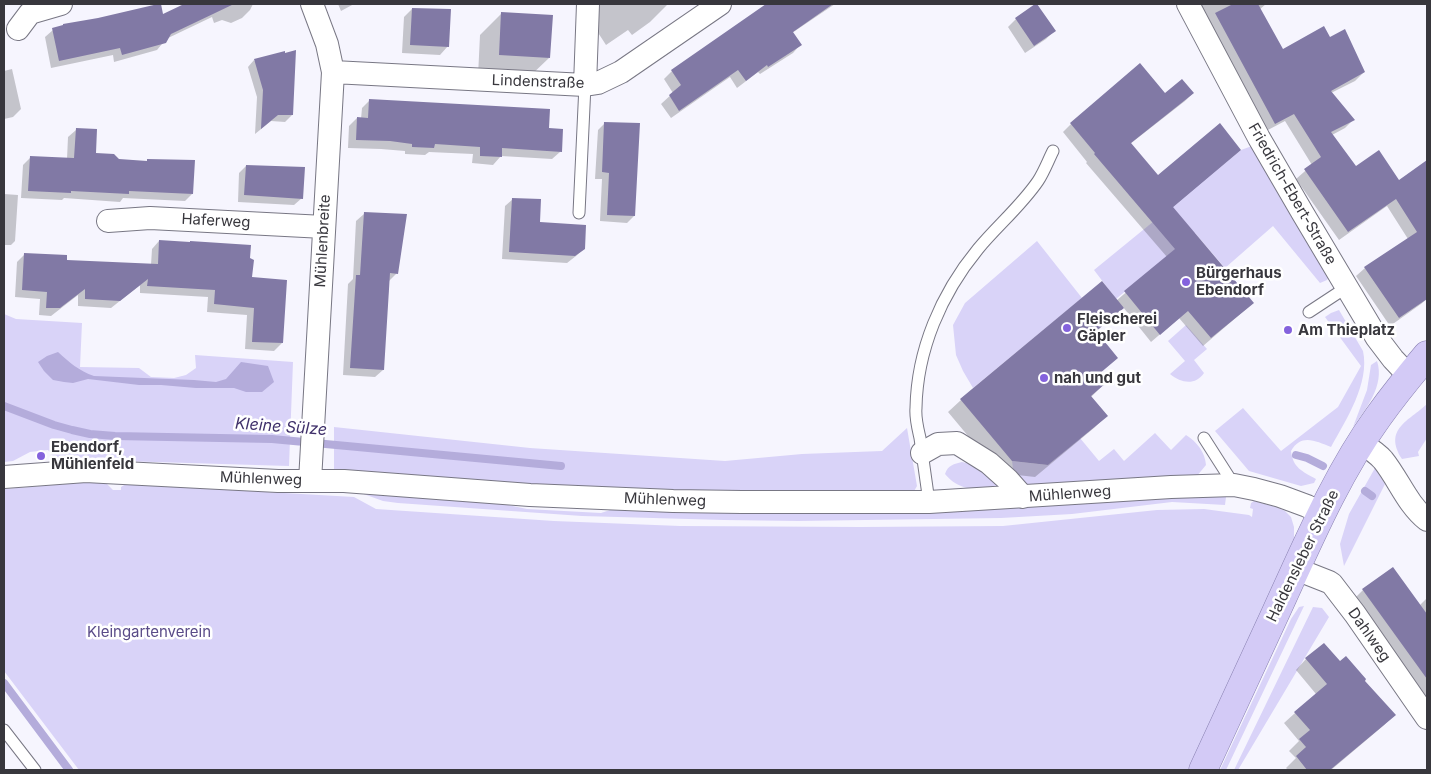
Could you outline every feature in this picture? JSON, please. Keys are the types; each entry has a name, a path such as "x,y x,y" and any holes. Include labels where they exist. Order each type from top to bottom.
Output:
{"main road":[{"name":"Haldensleber Straße","path":"1203,770 1327,504 1356,451 1377,418 1427,355"}],"street":[{"path":"18,29 30,13 60,4"},
{"name":"Mühlenbreite","path":"310,480 332,72 327,44 312,4"},
{"path":"585,85 588,4"},
{"name":"Lindenstraße","path":"332,72 585,85 598,84 621,72 720,4"},
{"name":"Friedrich-Ebert-Straße","path":"1188,4 1259,138 1347,287 1383,346 1393,360 1410,376"},
{"name":"Haferweg","path":"108,221 150,218 324,226"},
{"path":"922,453 938,444 956,443 989,464 1008,480 1023,497"},
{"path":"1356,451 1377,453 1410,503 1427,520"},
{"name":"Mühlenweg","path":"4,477 95,471 278,481 344,481 530,495 673,501 929,502 1170,487 1234,485 1254,488 1307,506 1327,504"},
{"name":"Dahlweg","path":"1296,569 1332,584 1427,718"}],"lane":[{"path":"579,213 585,85"},
{"path":"929,502 915,410 925,345 934,320 962,270 989,236 1030,191 1043,172 1053,151"},
{"path":"1309,312 1347,287"},
{"path":"1204,438 1234,485"},
{"path":"4,730 36,770"}],"green space":[{"path":"1252,146 1329,277 1327,280 1320,283 1273,226 1225,268 1195,233 1116,299 1094,270 1241,150"},
{"path":"1037,241 1082,298 973,388 956,355 953,325 965,303"},
{"path":"1339,310 1363,351 1363,376 1355,401 1331,447 1314,441 1304,440 1295,445 1291,451 1296,465 1316,479 1314,483 1301,486 1249,471 1215,431 1243,408 1281,451 1338,407 1361,366 1325,317"},
{"path":"4,314 16,319 82,323 80,367 139,368 151,377 174,378 186,375 196,368 195,355 293,362 289,466 55,459 48,450 30,452 13,461 4,462"},
{"path":"1186,325 1207,349 1194,360 1204,373 1196,380 1188,382 1170,374 1185,361 1168,341"},
{"path":"1377,361 1379,370 1376,388 1368,405 1353,427 1367,390 1371,365"},
{"path":"1427,404 1427,438 1418,452 1419,456 1402,459 1395,440 1397,433 1406,421"},
{"path":"334,427 530,448 725,461 802,454 882,451 907,428 917,486 913,493 657,493 334,472"},
{"path":"1155,433 1171,450 1186,435 1200,448 1206,465 1196,477 1028,486 1014,477 1012,461 1048,465 1080,438 1099,461 1114,449 1124,461"},
{"path":"962,462 974,465 1000,485 993,490 980,490 967,488 955,483 945,474 946,471 954,464"},
{"path":"1375,468 1385,484 1344,566 1340,544 1349,514"},
{"name":"Kleingartenverein","path":"104,481 113,490 121,490 121,487 126,484 354,497 376,509 554,521 680,526 1003,526 1157,510 1204,509 1252,517 1253,509 1250,508 1251,503 1254,501 1276,507 1285,511 1291,517 1294,527 1294,541 1189,770 79,770 4,671 4,489"},
{"path":"358,492 489,501 527,509 601,513 622,506 1196,494 1226,497 1225,505 1172,502 1072,514 1001,518 798,521 582,516 398,503 383,501"},
{"path":"1304,606 1226,770 1220,770 1291,619 1299,607"},
{"path":"1313,607 1322,608 1329,617 1238,770 1234,770"}],"shaded area":[{"path":"58,352 79,369 94,376 216,382 226,379 241,362 268,366 274,382 262,392 246,392 234,388 139,385 88,379 73,383 64,382 53,380 38,362"}],"building":[{"path":"161,4 163,14 184,4 234,4 171,34 166,43 122,55 120,48 59,61 52,28"},
{"path":"766,4 833,4 793,32 802,45 768,67 767,65 746,81 738,70 679,111 669,95 681,85 671,70"},
{"path":"1037,4 1056,31 1034,46 1015,18"},
{"path":"1233,4 1258,4 1283,49 1324,26 1330,37 1345,29 1365,72 1331,91 1355,120 1331,132 1356,166 1379,150 1399,180 1427,160 1427,299 1399,318 1364,267 1417,232 1396,199 1348,232 1304,169 1321,157 1294,114 1275,124 1215,13"},
{"path":"412,8 451,9 449,47 410,45"},
{"path":"501,12 553,15 550,58 499,55"},
{"path":"296,50 293,115 278,115 261,129 263,90 254,59"},
{"path":"1140,63 1165,93 1182,79 1194,93 1131,143 1158,175 1220,123 1241,150 1173,207 1254,303 1211,338 1188,311 1160,335 1124,291 1175,249 1070,123"},
{"path":"369,99 550,109 549,128 563,129 562,152 502,148 502,157 480,156 480,147 435,144 434,148 412,147 412,144 390,141 356,140 357,117 368,118"},
{"path":"604,122 640,123 635,216 607,215 609,173 602,172"},
{"path":"76,128 97,129 96,153 114,154 119,159 147,161 147,159 195,160 193,194 129,191 129,194 28,191 30,156 74,158"},
{"path":"246,165 305,167 303,199 244,195"},
{"path":"512,198 541,199 540,222 586,225 585,249 575,256 509,252"},
{"path":"364,212 407,214 398,274 390,273 384,370 350,368 356,275 360,275"},
{"path":"159,240 251,245 250,258 254,260 252,277 287,280 283,343 252,342 254,308 214,304 215,290 147,286 148,279 120,301 85,299 85,289 60,308 46,308 47,292 22,290 24,253 67,255 67,260 158,264"},
{"name":"nah und gut","path":"1102,281 1124,308 1096,331 1118,358 1099,374 1106,383 1091,396 1108,416 1048,465 1012,461 960,399"},
{"path":"1393,567 1427,614 1427,679 1362,589"},
{"path":"1324,643 1340,661 1346,656 1366,679 1365,681 1396,715 1330,770 1307,770 1296,756 1306,747 1299,739 1310,730 1294,712 1327,684 1305,658"}],"waterway":[{"name":"Kleine Sülze","path":"4,406 54,425 90,434 272,439 561,466"},
{"name":"Kleine Sülze","path":"1296,455 1323,466"},
{"name":"Kleine Sülze","path":"1365,491 1372,496"},
{"path":"4,683 69,770"}],"place":[{"name":"Bürgerhaus Ebendorf","path":"1186,282"},
{"name":"Fleischerei Gäpler","path":"1067,328"},
{"name":"Am Thieplatz","path":"1288,330"},
{"name":"nah und gut","path":"1044,378"},
{"name":"Ebendorf, Mühlenfeld","path":"41,456"}]}
